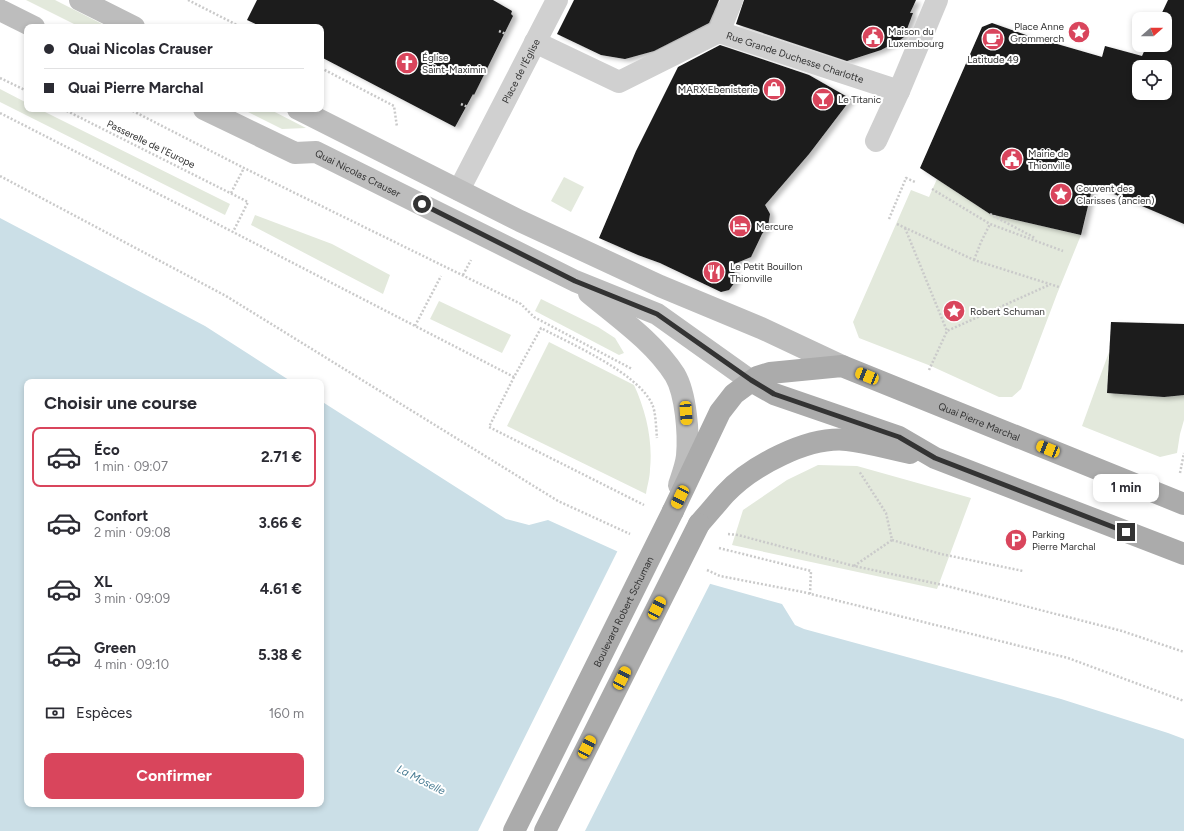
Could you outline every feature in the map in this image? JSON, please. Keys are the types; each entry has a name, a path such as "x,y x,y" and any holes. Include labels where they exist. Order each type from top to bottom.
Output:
{"main road":[{"path":"80,0 128,24"},
{"path":"0,10 28,24"},
{"name":"Quai Nicolas Crauser","path":"210,112 296,153 316,152 575,281"},
{"path":"304,112 459,190"},
{"name":"Quai Pierre Marchal","path":"459,190 520,222 660,286 761,328 842,366 1184,504"},
{"path":"575,281 657,314 742,387 774,394 899,437 935,458 1184,554"},
{"path":"575,281 651,346 676,377 681,390 686,413 688,434 687,456 673,511"},
{"name":"Quai Pierre Marchal","path":"742,387 757,377 770,373 842,366"},
{"name":"Boulevard Robert Schuman","path":"514,831 673,511 720,412 742,387"},
{"path":"545,831 699,524 726,493 758,468 793,450 825,440 847,440 935,458"}],"street":[{"path":"535,42 557,0"},
{"path":"719,32 732,0"},
{"path":"876,141 899,91 937,0"},
{"name":"Rue Grande Duchesse Charlotte","path":"670,55 719,32 899,91"},
{"name":"Place de l'Église","path":"459,190 535,42 619,82 670,55"}],"path":[{"path":"188,0 235,24"},
{"path":"324,70 394,106 399,160"},
{"path":"0,78 24,90"},
{"name":"Passerelle de l'Europe","path":"69,112 248,202 233,232"},
{"path":"135,112 244,168 521,304 534,317 636,371"},
{"path":"0,113 514,377"},
{"path":"231,193 244,168"},
{"path":"0,176 226,296 558,501 636,537"},
{"path":"889,219 906,178 914,182"},
{"path":"932,189 990,224 1043,242"},
{"path":"990,214 1063,251"},
{"path":"897,224 974,260 1059,288"},
{"path":"974,260 990,224"},
{"path":"905,228 948,331"},
{"path":"415,326 441,276"},
{"path":"918,396 948,331 1049,285"},
{"path":"647,507 489,427 541,328 621,371 640,388 653,404 657,439"},
{"path":"1179,477 1184,454"},
{"path":"862,466 859,472 886,513 892,540"},
{"path":"725,534 738,535 854,566 943,585 1115,629 1184,652"},
{"path":"854,566 892,540"},
{"path":"892,540 941,554 1023,571"},
{"path":"718,548 811,571 810,594"},
{"path":"700,567 720,576 810,594 1068,658 1184,701"}],"shaded area":[{"path":"26,0 55,0 102,24 74,24"},
{"path":"0,89 24,101 24,112 45,112 230,204 225,215 0,102"},
{"path":"248,112 275,112 306,128 282,129"},
{"path":"564,177 584,187 571,212 551,201"},
{"path":"937,179 990,214 1081,235 1021,389 1012,397 999,397 931,366 859,338 853,322 911,190 929,197"},
{"path":"255,215 332,244 390,275 383,294 251,225"},
{"path":"541,299 598,327 615,338 624,353 619,355 535,311"},
{"path":"439,301 511,335 502,353 430,319"},
{"path":"549,342 634,385 648,426 651,458 646,494 507,426"},
{"path":"1109,352 1107,393 1164,397 1184,395 1184,420 1177,453 1160,457 1082,426"},
{"path":"818,465 857,466 971,498 937,589 732,545 743,510 787,480"}],"water":[{"name":"La Moselle","path":"0,218 205,326 287,379 24,379 24,807 324,807 324,403 506,519 529,525 548,520 654,568 782,604 795,625 804,629 1061,699 1184,739 1184,831 0,831"}],"pier":[{"path":"618,550 655,567 711,582 585,831 478,831"}],"building":[{"name":"Église Saint-Maximin","path":"257,0 493,0 512,11 511,14 513,16 474,95 473,94 455,127 324,59 324,24 256,24 247,20"},
{"path":"574,0 719,0 709,23 654,51 625,59 601,55 557,34"},
{"path":"744,0 916,0 910,13 913,13 904,37 881,50 847,61 736,24"},
{"path":"1168,0 1184,0 1184,224 1093,185 1081,235 990,214 920,168 982,27 992,23 1026,35 1102,57 1105,46 1142,56 1144,52 1172,52 1172,12 1162,12"},
{"path":"720,45 809,75 851,99 809,154 765,205 770,214 768,226 762,234 751,257 734,264 735,282 729,290 721,292 660,263 599,238 636,151 678,67"},
{"path":"1111,322 1184,324 1184,395 1164,397 1107,393"}],"place":[{"name":"Place Anne Grommerch","path":"1079,32"},
{"name":"Maison du Luxembourg","path":"873,37"},
{"name":"Latitude 49","path":"993,39"},
{"name":"Église Saint-Maximin","path":"407,63"},
{"name":"MARX Ebenisterie","path":"774,89"},
{"name":"Le Titanic","path":"823,99"},
{"name":"Mairie de Thionville","path":"1012,159"},
{"name":"Couvent des Clarisses (ancien)","path":"1061,194"},
{"name":"Mercure","path":"740,226"},
{"name":"Le Petit Bouillon Thionville","path":"714,272"},
{"name":"Robert Schuman","path":"954,311"},
{"name":"Parking Pierre Marchal","path":"1016,540"}],"route":[{"path":"422,204 575,281 657,314 706,348 726,364 774,394 899,437 935,458 1126,532"}]}
